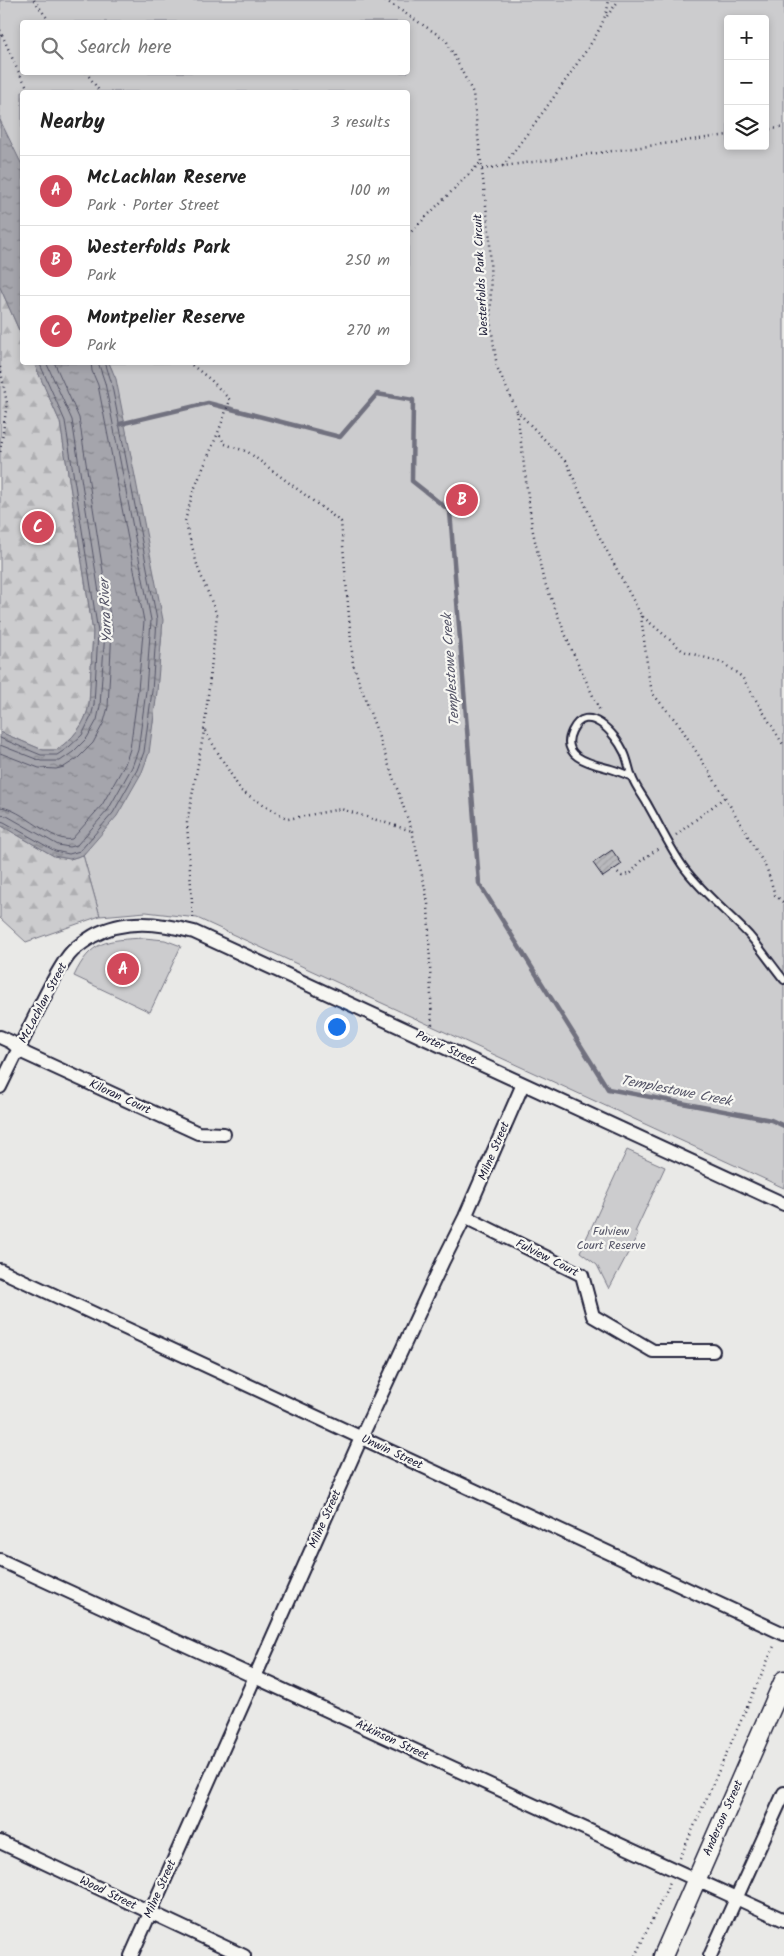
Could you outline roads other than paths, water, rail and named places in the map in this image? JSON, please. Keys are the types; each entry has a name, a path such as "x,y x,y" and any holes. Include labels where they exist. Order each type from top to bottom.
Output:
{"main road":[{"name":"Anderson Street","path":"662,1956 784,1680"}],"street":[{"name":"Porter Street","path":"101,932 117,926 147,923 194,932 784,1204"},
{"name":"McLachlan Street","path":"0,1087 58,970 71,953 85,941 101,932"},
{"name":"Kiloran Court","path":"0,1038 26,1054 198,1133 224,1134"},
{"name":"Milne Street","path":"131,1956 361,1438 465,1217 523,1084"},
{"name":"Fulview Court","path":"465,1217 582,1275 592,1316 653,1351 712,1351"},
{"name":"Unwin Street","path":"0,1270 782,1633"},
{"name":"Atkinson Street","path":"0,1560 784,1920"},
{"path":"710,1956 784,1793"},
{"name":"Wood Street","path":"0,1842 244,1956"}],"lane":[{"path":"632,777 583,761 571,748 569,742 575,726 581,721 592,719 608,730 624,752 632,777 686,870 750,936 784,980"}],"water":[{"path":"0,120 20,161 20,332 0,287"},
{"name":"Yarra River","path":"35,365 110,365 116,379 163,620 157,692 149,753 142,772 117,816 83,855 70,859 54,856 0,825 0,732 43,750 56,750 77,731 85,719 89,705 93,632 60,422"}],"waterway":[{"name":"Templestowe Creek","path":"120,424 208,403 340,437 377,394 413,400 412,481 450,511 479,883 608,1089 771,1120 784,1126"}],"place":[{"name":"Westerfolds Park","path":"462,500"},
{"name":"Montpelier Reserve","path":"38,527"},
{"name":"McLachlan Reserve","path":"123,969"}],"park label":[{"name":"Fulview Court Reserve","path":"611,1238"}]}
